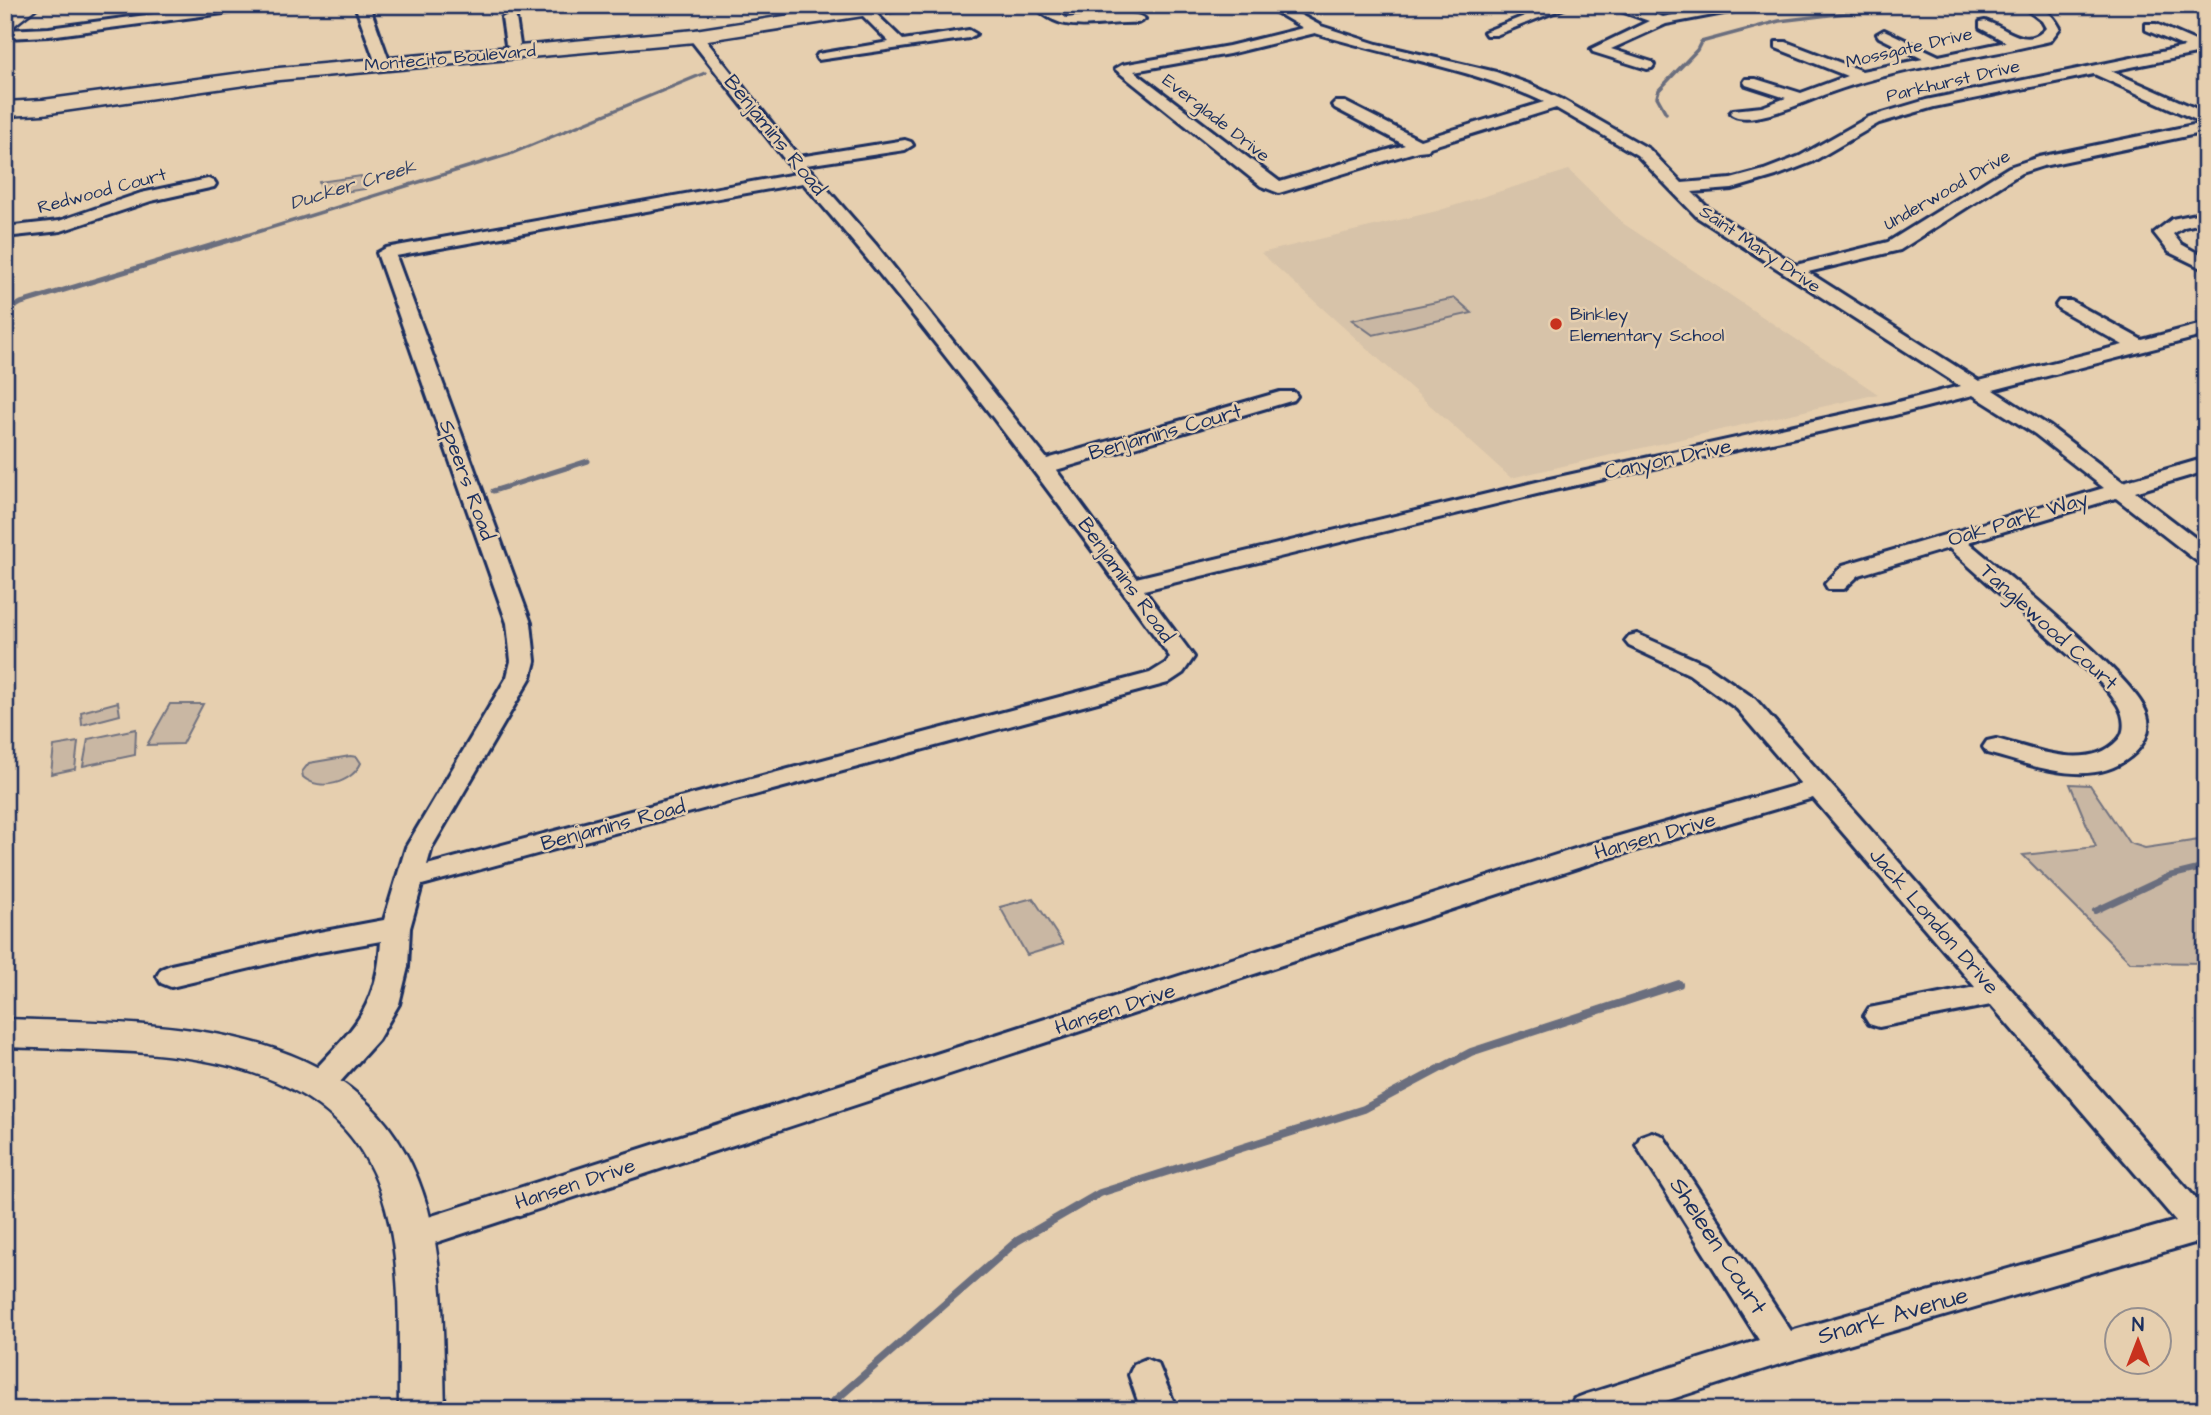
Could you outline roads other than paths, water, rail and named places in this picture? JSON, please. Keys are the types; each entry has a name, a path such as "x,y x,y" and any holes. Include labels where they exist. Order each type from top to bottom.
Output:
{"main road":[{"name":"Montecito Boulevard","path":"6,109 43,107 513,45 680,30 895,5"},
{"name":"Montecito Boulevard","path":"380,61 695,36 860,7"}],"street":[{"path":"5,24 31,5"},
{"path":"5,34 49,32 165,11 254,5"},
{"path":"362,5 380,61"},
{"path":"1041,5 1057,19 1065,22 1138,19"},
{"name":"Saint Mary Drive","path":"1272,5 1316,29 1373,47 1491,75 1558,103 1643,152 1703,213 2042,430 2206,558"},
{"path":"1491,32 1565,5"},
{"path":"1611,5 1662,21"},
{"path":"1647,65 1598,49 1662,21 1745,5"},
{"name":"Mossgate Drive","path":"1738,113 1765,111 1861,76 2045,38 2053,27 2048,19 2028,5"},
{"path":"860,7 899,44"},
{"path":"509,18 513,45"},
{"path":"1985,25 2021,44"},
{"path":"2151,27 2204,49"},
{"name":"Everglade Drive","path":"1316,29 1229,50 1122,69 1257,175 1279,188 1422,147 1558,103"},
{"path":"823,57 969,34"},
{"path":"1884,34 1936,60"},
{"name":"Benjamins Road","path":"409,879 1159,678 1175,668 1182,657 1044,467 695,36"},
{"path":"1781,45 1861,76"},
{"name":"Parkhurst Drive","path":"1678,188 1732,184 1770,173 1806,159 1874,120 1898,112 2204,49"},
{"path":"2097,70 2206,119"},
{"path":"1751,82 1799,97"},
{"path":"1340,105 1422,147"},
{"name":"Underwood Drive","path":"1791,271 1894,246 2015,170 2039,162 2206,127"},
{"path":"802,169 905,145"},
{"name":"Speers Road","path":"320,1084 368,1032 384,1004 394,967 396,928 419,846 519,677 523,655 519,623 386,253 802,169"},
{"name":"Redwood Court","path":"5,232 61,226 147,197 208,184"},
{"path":"2206,217 2178,223 2163,233 2175,248 2206,265"},
{"path":"2065,305 2140,346"},
{"name":"Canyon Drive","path":"1130,586 1545,486 1860,417 2206,329"},
{"name":"Benjamins Court","path":"1044,467 1287,396"},
{"name":"Oak Park Way","path":"1836,584 1851,570 2206,464"},
{"name":"Tanglewood Court","path":"1953,540 2103,673 2124,695 2137,717 2133,739 2114,758 2083,766 1996,747"},
{"name":"Jack London Drive","path":"1637,641 1697,668 1746,704 1955,941 2203,1230"},
{"name":"Hansen Drive","path":"413,1236 1579,858 1818,788"},
{"path":"171,976 314,943 396,928"},
{"path":"1879,1016 1997,993"},
{"path":"5,1033 146,1040 212,1048 265,1059 320,1084 366,1127 391,1165 406,1205 413,1236 422,1410"},
{"name":"Sheleen Court","path":"1652,1145 1783,1348"},
{"name":"Snark Avenue","path":"1587,1410 1783,1348 2203,1230"},
{"path":"1146,1375 1159,1410"}],"waterway":[{"path":"1666,113 1657,97 1659,90 1697,50 1701,42 1779,21 1913,5"},
{"path":"1932,5 1967,5"},
{"name":"Ducker Creek","path":"234,239 510,154 705,73"},
{"name":"Ducker Creek","path":"5,312 21,303 240,237"},
{"path":"493,491 588,461"},
{"path":"2095,911 2169,876 2206,867"},
{"path":"824,1410 1017,1241 1100,1193 1364,1109 1471,1052 1679,984"}],"place":[{"name":"Binkley Elementary School","path":"1556,324"}]}
